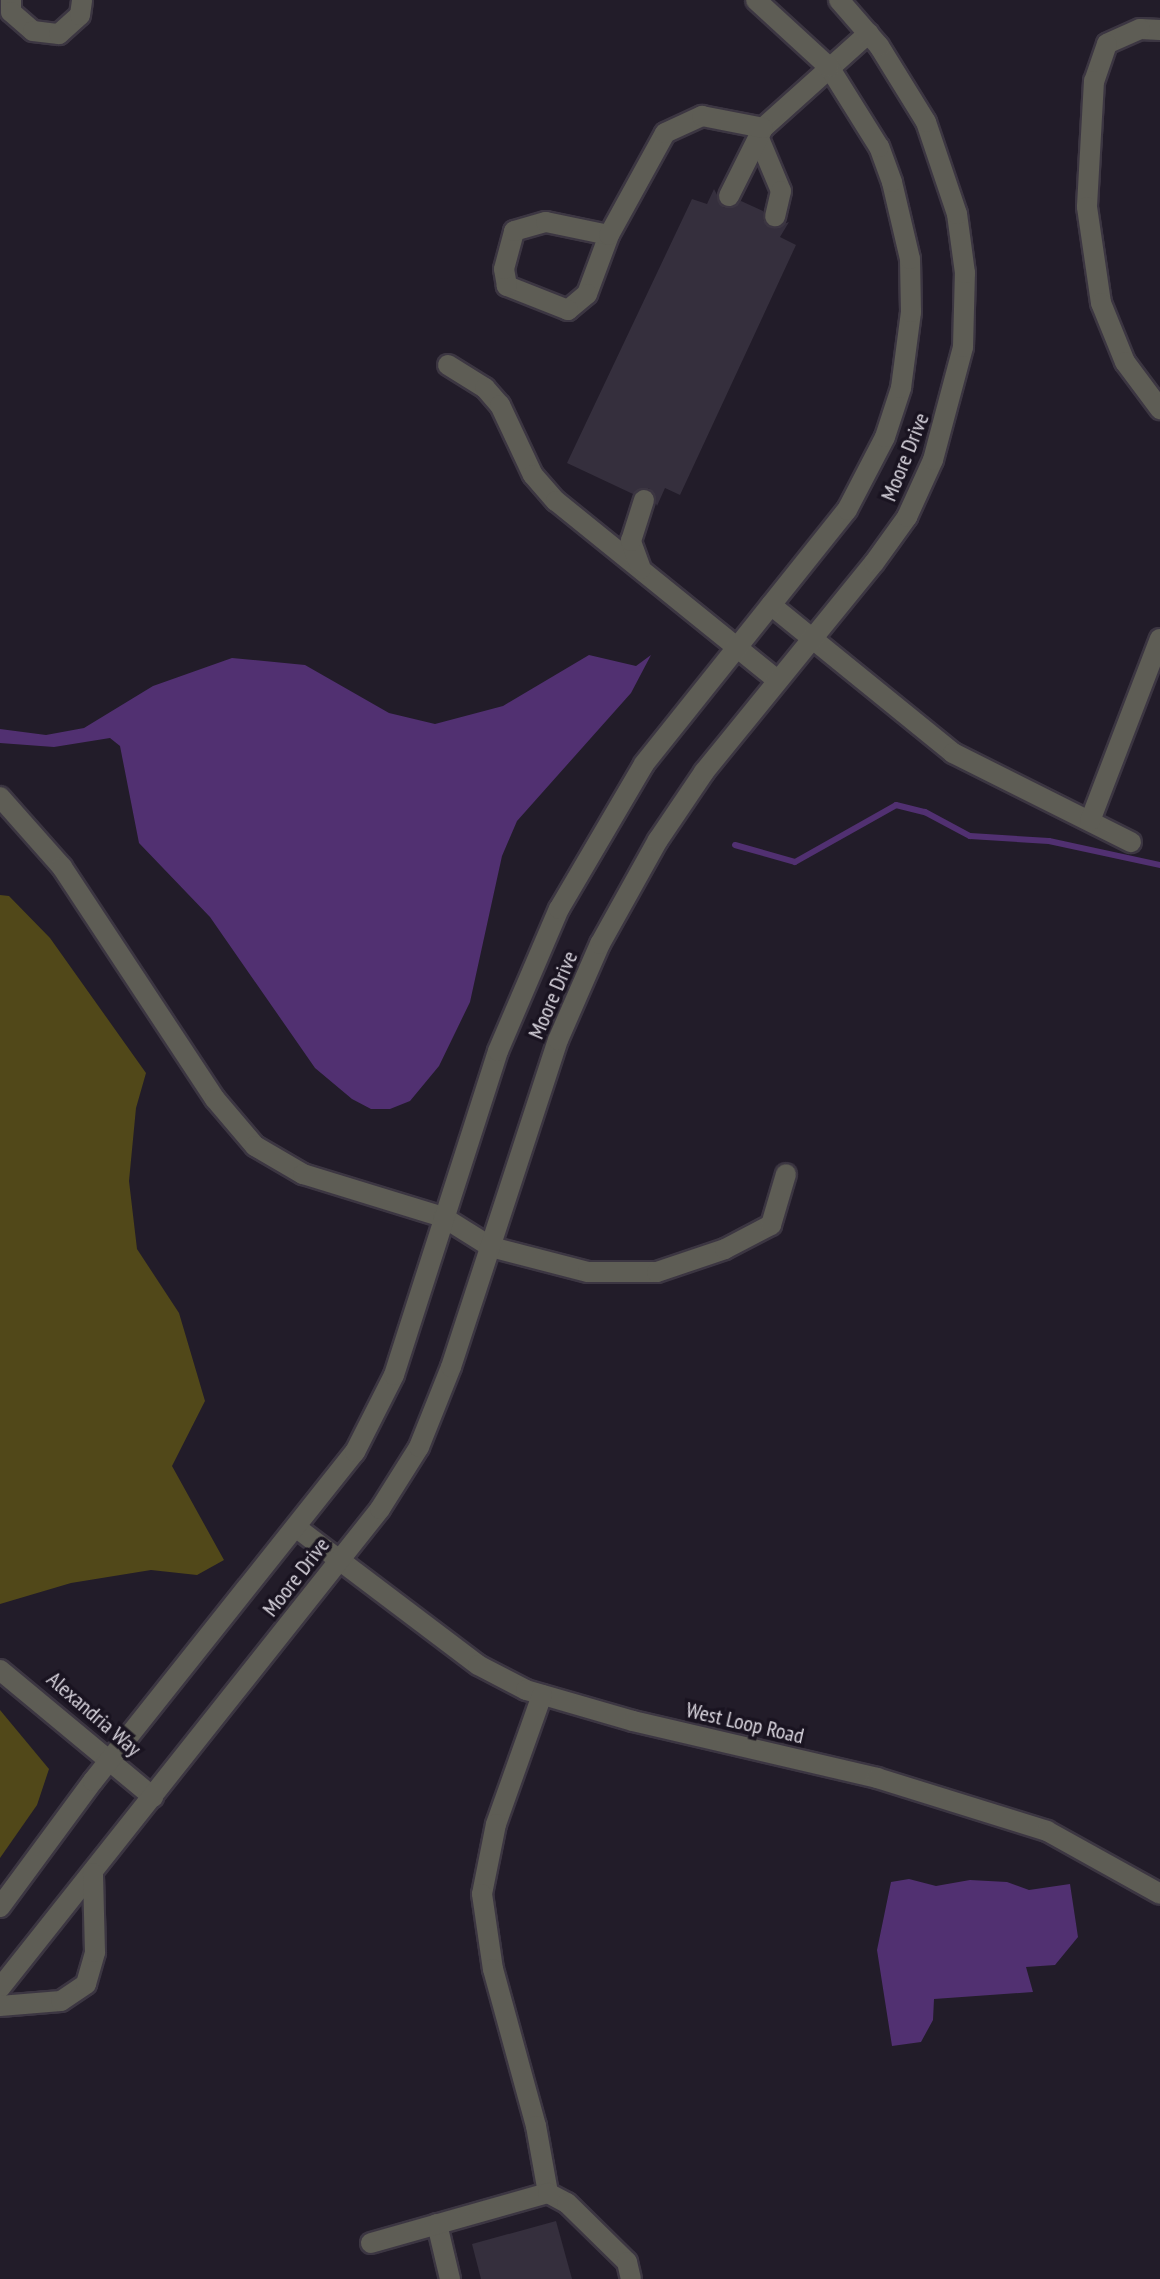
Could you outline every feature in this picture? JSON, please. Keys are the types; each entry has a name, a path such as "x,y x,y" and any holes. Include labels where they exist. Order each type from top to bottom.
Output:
{"street":[{"path":"11,0 11,12 33,31 59,34 80,15 82,0"},
{"name":"Moore Drive","path":"0,1907 110,1760 355,1452 394,1375 498,1051 559,909 644,764 847,510 875,461 908,353 910,259 892,182 879,147 829,67 756,0"},
{"name":"Moore Drive","path":"0,1988 341,1559 419,1447 491,1247 558,1040 600,944 658,840 776,679 907,517 933,460 963,347 963,246 946,174 926,122 869,33 839,0"},
{"path":"1160,30 1140,29 1107,44 1094,81 1087,207 1101,303 1125,362 1160,409"},
{"path":"729,196 761,135 829,67 869,33"},
{"path":"609,235 546,222 514,231 504,269 507,286 568,310 587,294 609,235 665,133 702,116 761,135"},
{"path":"761,135 781,191 775,216"},
{"path":"448,365 485,388 500,405 541,485 776,679"},
{"path":"641,569 631,541 644,500"},
{"path":"771,605 808,639 953,753 1131,842"},
{"path":"1090,821 1160,639"},
{"path":"0,797 62,867 215,1099 255,1146 303,1174 443,1217 491,1247 588,1272 657,1272 725,1249 771,1225 786,1174"},
{"name":"West Loop Road","path":"297,1528 478,1665 542,1695 633,1721 877,1778 1047,1831 1160,1894"},
{"name":"Alexandria Way","path":"0,1670 153,1797"},
{"path":"542,1695 496,1824 482,1894 493,1969 536,2126 548,2193"},
{"path":"0,2006 61,2001 86,1984 95,1952 93,1873"},
{"path":"371,2243 548,2193 567,2203 627,2262 631,2279"},
{"path":"437,2224 450,2279"}],"shaded area":[{"path":"589,655 636,666 651,655 631,693 517,821 502,856 470,1002 439,1066 410,1101 390,1109 371,1109 352,1099 315,1068 210,917 139,843 120,746 110,738 54,747 0,743 0,729 46,735 84,728 153,686 232,658 305,665 389,713 435,724 503,706"},
{"path":"0,895 9,896 50,938 146,1073 136,1108 129,1181 137,1249 179,1313 205,1401 172,1466 224,1560 197,1575 151,1570 71,1583 0,1604"},
{"path":"0,1710 49,1769 37,1805 0,1858"},
{"path":"909,1879 936,1886 970,1880 1007,1882 1029,1890 1070,1884 1078,1937 1055,1965 1026,1967 1033,1992 934,1999 933,2020 921,2042 892,2046 877,1950 891,1882"}],"building":[{"path":"714,189 724,208 741,201 763,211 763,220 771,228 789,222 780,237 796,245 680,495 665,488 657,506 649,488 633,494 567,463 692,199 707,204"},
{"path":"556,2221 572,2279 481,2279 472,2244"}],"waterway":[{"path":"735,845 795,862 896,805 925,812 970,836 1049,841 1160,865"}]}
